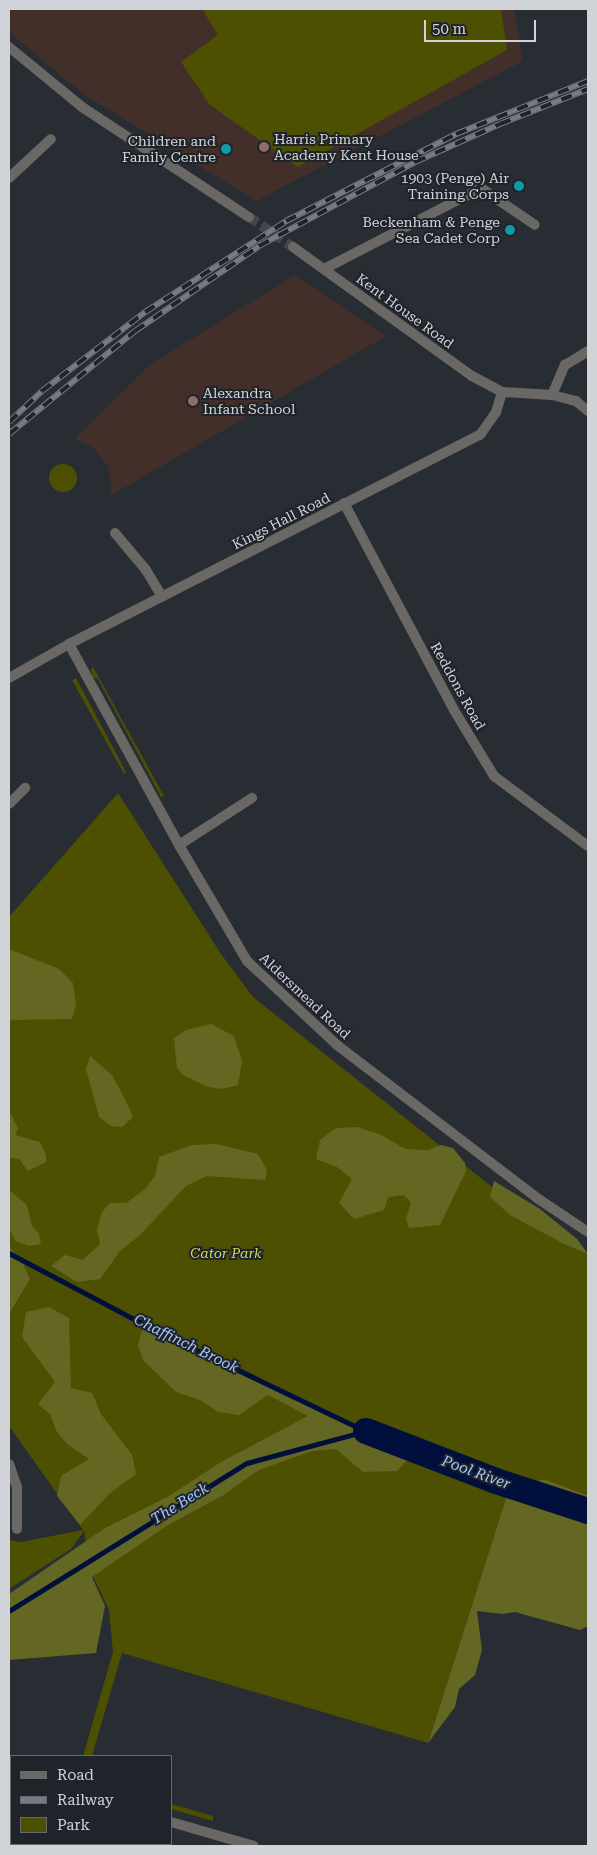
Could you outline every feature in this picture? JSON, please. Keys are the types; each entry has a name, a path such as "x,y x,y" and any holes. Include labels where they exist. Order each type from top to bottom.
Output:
{"street":[{"path":"9,47 82,107 249,217"},
{"path":"9,178 51,139"},
{"path":"324,269 481,188 534,224"},
{"name":"Kent House Road","path":"293,247 472,376 502,392"},
{"path":"552,395 565,365 588,351"},
{"path":"502,392 552,395 576,402 588,410"},
{"name":"Kings Hall Road","path":"9,678 68,644 480,435 496,412 502,392"},
{"name":"Reddons Road","path":"344,504 454,710 494,776 588,846"},
{"path":"115,532 146,570 162,597"},
{"name":"Aldersmead Road","path":"68,644 179,846 247,961 318,1030 537,1198 588,1232"},
{"path":"9,804 25,788"},
{"path":"179,846 252,798"},
{"path":"9,1464 17,1487 17,1528"},
{"path":"172,1822 254,1846"}],"shaded area":[{"name":"Harris Primary Academy Kent House","path":"9,9 514,9 523,61 256,201 82,93 9,32"},
{"name":"Alexandra Infant School","path":"295,275 386,336 110,496 111,479 107,465 94,448 75,438 151,364"}],"green space":[{"path":"202,9 501,9 507,50 298,167 210,105 181,62 218,35"},
{"path":"63,464 73,468 77,478 73,488 63,492 53,488 49,478 53,468"},
{"path":"93,667 164,796 161,797 98,679 93,677 91,670"},
{"path":"76,678 126,772 124,774 72,680"},
{"name":"Cator Park","path":"118,793 221,954 253,997 531,1218 588,1254 588,1512 494,1477 353,1430 360,1437 508,1492 428,1743 122,1653 92,1755 83,1755 113,1652 109,1610 91,1572 84,1531 71,1549 9,1589 9,1540 21,1542 83,1530 9,1426 9,917"},
{"path":"9,949 59,969 73,983 76,1004 72,1019 9,1020"},
{"path":"211,1024 234,1036 242,1061 238,1085 222,1089 208,1087 183,1075 177,1068 174,1038 186,1030"},
{"path":"90,1056 112,1075 125,1099 133,1117 122,1127 111,1126 99,1117 86,1069"},
{"path":"9,1111 18,1128 15,1135 40,1142 46,1155 46,1162 28,1171 19,1159 9,1158"},
{"path":"357,1127 379,1134 406,1149 428,1150 441,1145 453,1148 465,1163 466,1171 440,1225 409,1228 406,1219 411,1202 404,1195 388,1197 384,1210 354,1219 339,1203 352,1179 337,1167 316,1159 320,1140 336,1128"},
{"path":"216,1144 258,1154 267,1170 265,1180 207,1176 186,1186 139,1236 120,1251 100,1279 77,1282 51,1266 65,1255 83,1260 100,1244 97,1229 102,1212 110,1203 126,1203 144,1190 155,1176 159,1157 192,1145"},
{"path":"494,1181 540,1209 577,1239 588,1254 564,1244 510,1215 490,1197"},
{"path":"9,1190 27,1205 32,1226 39,1234 41,1244 29,1246 15,1241 9,1228"},
{"path":"9,1246 23,1264 30,1279 9,1314"},
{"path":"49,1307 69,1318 71,1388 92,1393 101,1414 132,1455 136,1474 109,1494 80,1525 57,1496 61,1476 89,1459 67,1444 57,1432 50,1414 38,1404 55,1382 22,1337 26,1312"},
{"path":"142,1329 414,1453 397,1471 363,1472 336,1449 312,1451 259,1470 222,1496 168,1525 92,1577 105,1606 96,1653 9,1660 9,1594 105,1528 169,1496 221,1462 308,1416 268,1395 239,1415 218,1412 200,1400 176,1392 143,1360 138,1345"},
{"path":"544,1479 588,1496 588,1626 580,1630 515,1612 502,1614 477,1611 482,1650 475,1675 459,1689 455,1707 428,1743 508,1492"},
{"path":"172,1804 213,1816 213,1821 172,1809"}],"waterway":[{"name":"Chaffinch Brook","path":"9,1253 159,1332 366,1431"},
{"name":"The Beck","path":"9,1611 247,1463 366,1431"},
{"name":"Pool River","path":"366,1431 496,1481 588,1511"}],"tunnel":[{"path":"249,217 293,247"}],"railway":[{"path":"9,422 42,391 145,312 286,221 456,134 588,81"},
{"path":"9,434 135,331 259,246 415,162 500,124 588,89"}],"place":[{"name":"Harris Primary Academy Kent House","path":"264,147"},
{"name":"Children and Family Centre","path":"226,149"},
{"name":"1903 (Penge) Air Training Corps","path":"519,186"},
{"name":"Beckenham & Penge Sea Cadet Corp","path":"510,230"},
{"name":"Alexandra Infant School","path":"193,401"}]}
